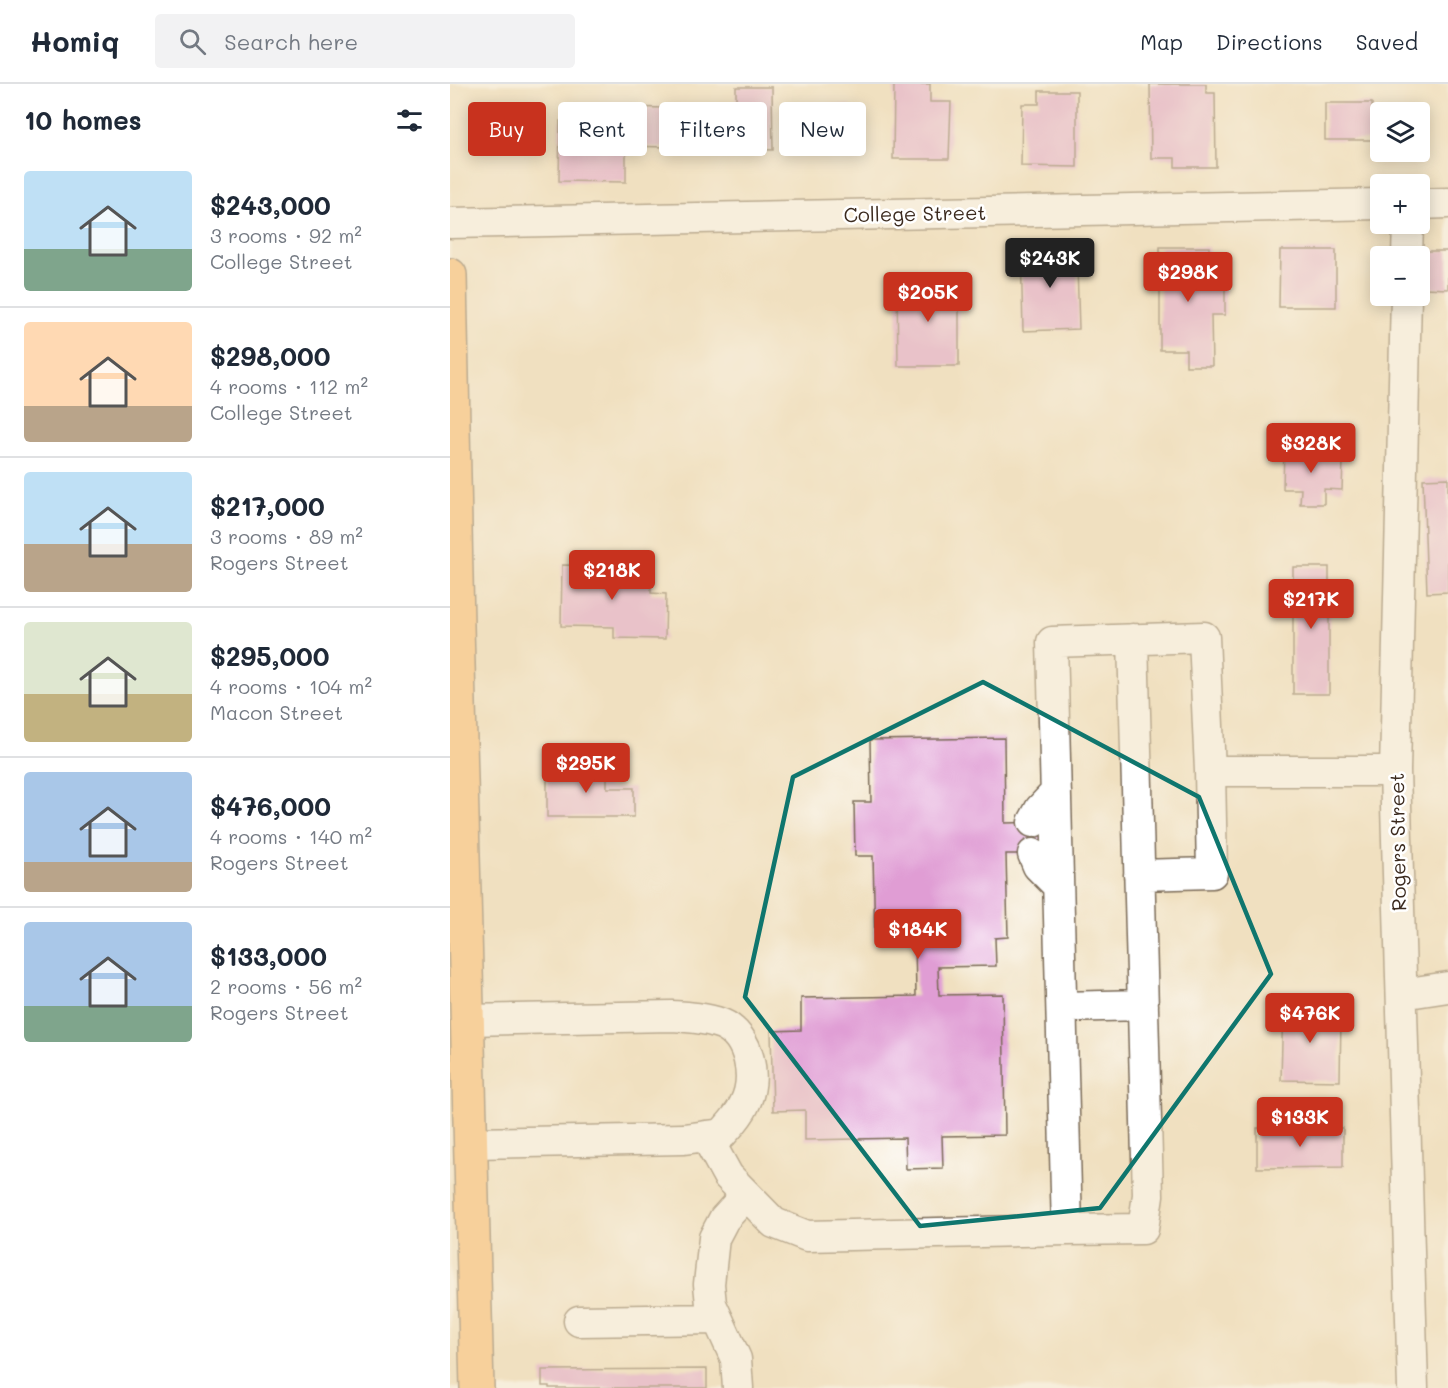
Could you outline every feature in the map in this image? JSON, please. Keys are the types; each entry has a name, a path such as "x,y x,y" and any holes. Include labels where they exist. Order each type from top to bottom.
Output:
{"main road":[{"path":"450,275 457,913 471,1143 461,1201 477,1388"}],"street":[{"name":"College Street","path":"450,223 1370,204"},
{"path":"1430,204 1448,204"},
{"name":"Rogers Street","path":"1406,306 1395,771 1413,1388"},
{"path":"1067,1230 1052,642 1204,637 1212,873 1139,875"},
{"path":"706,1136 728,1176 774,1223 807,1236 1143,1229 1148,1195 1133,639"},
{"path":"1210,771 1395,771"},
{"path":"1033,822 1040,809 1056,792"},
{"path":"1033,854 1038,866 1058,886"},
{"path":"1402,994 1448,987"},
{"path":"462,998 703,1019 724,1025 737,1035 745,1046 749,1058 750,1086 746,1103 722,1134 684,1139 471,1143"},
{"path":"1062,1007 1143,1005"},
{"path":"738,1388 736,1359 711,1304 709,1284 714,1239 724,1220 746,1195"},
{"path":"579,1321 717,1319"}],"highlighted area":[{"path":"983,682 1199,797 1271,974 1100,1208 920,1226 745,997 793,777"}],"building":[{"path":"894,84 930,84 930,102 951,102 949,159 893,159"},
{"path":"1150,84 1206,84 1206,93 1215,93 1216,167 1175,167 1175,158 1151,158"},
{"path":"736,87 772,87 773,150 767,150 767,102 736,102"},
{"path":"1039,91 1077,91 1077,167 1021,166 1022,104 1039,104"},
{"path":"1325,103 1370,103 1370,140 1325,140"},
{"path":"647,108 659,108 659,147 647,147"},
{"path":"559,156 626,156 626,182 559,181"},
{"path":"1160,247 1209,247 1209,286 1225,285 1225,315 1211,315 1212,366 1186,366 1186,350 1160,350"},
{"path":"1078,248 1079,329 1023,331 1021,250"},
{"path":"1280,250 1336,250 1336,307 1279,307"},
{"path":"1430,251 1448,251 1448,289 1430,288"},
{"path":"959,280 959,366 898,366 897,281"},
{"path":"1284,448 1323,449 1322,461 1343,461 1342,490 1324,489 1324,504 1300,504 1301,489 1283,489"},
{"path":"1448,478 1448,592 1427,593 1423,479"},
{"path":"562,565 632,566 632,577 651,577 651,593 666,594 665,639 614,638 614,627 561,626"},
{"path":"1293,567 1329,567 1329,694 1293,694"},
{"path":"1004,738 1005,823 1045,822 1046,854 1006,854 1008,937 995,938 996,966 938,967 939,995 1003,994 1005,1135 942,1136 943,1168 906,1169 905,1138 805,1140 805,1110 773,1111 771,1031 801,1030 801,998 916,996 915,940 875,941 873,856 855,856 854,802 871,802 870,740"},
{"path":"607,766 607,788 634,788 634,817 547,817 547,767"},
{"path":"1283,1003 1318,1003 1317,1017 1341,1017 1340,1081 1281,1080"},
{"path":"1257,1128 1343,1128 1343,1167 1257,1168"},
{"path":"707,1369 707,1388 549,1388 549,1386 542,1386 542,1370"}]}
